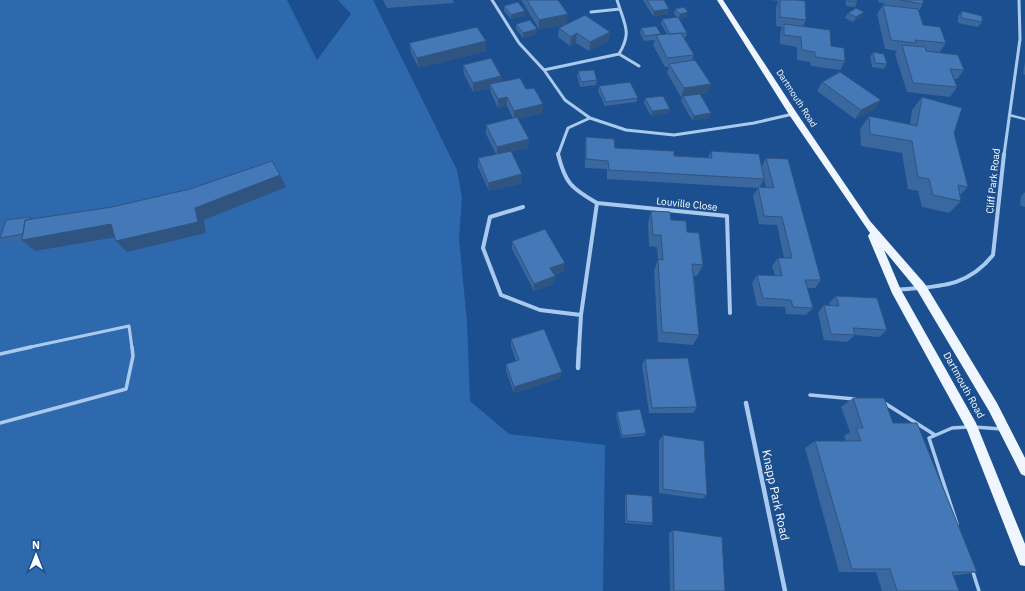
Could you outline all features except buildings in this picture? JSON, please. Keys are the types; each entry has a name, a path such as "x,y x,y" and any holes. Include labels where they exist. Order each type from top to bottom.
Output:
{"main road":[{"name":"Dartmouth Road","path":"720,0 793,114 869,228 921,287 993,407 1025,470"},
{"name":"Dartmouth Road","path":"869,228 896,290 972,426 1025,560"}],"street":[{"path":"492,0 519,43 544,70 565,100 590,118 626,130 674,135 754,123 793,114"},
{"path":"617,0 629,34 627,41 619,54"},
{"name":"Cliff Park Road","path":"896,290 950,285 974,276 987,266 993,255 1009,115 1020,39 1020,0"},
{"path":"592,12 620,9"},
{"path":"1020,39 1025,40"},
{"path":"544,70 619,54 639,66"},
{"name":"Louville Close","path":"590,118 568,128 558,153 563,174 577,191 597,203 727,216 730,313"},
{"path":"578,368 581,315 597,203"},
{"path":"523,207 490,218 483,248 501,296 540,310 581,315"},
{"name":"Knapp Park Road","path":"746,403 785,591"}],"lane":[{"path":"1009,115 1025,119"},
{"path":"0,354 129,326 133,356 126,389 0,422"},
{"path":"810,395 861,400"},
{"path":"875,401 882,402 935,435"},
{"path":"958,525 929,438 952,428 972,426 1004,429"},
{"path":"970,562 979,591"}],"shaded area":[{"path":"0,0 287,0 317,60 351,14 338,0 373,0 457,170 462,198 459,238 467,322 470,401 509,434 605,445 603,591 0,591"}]}
